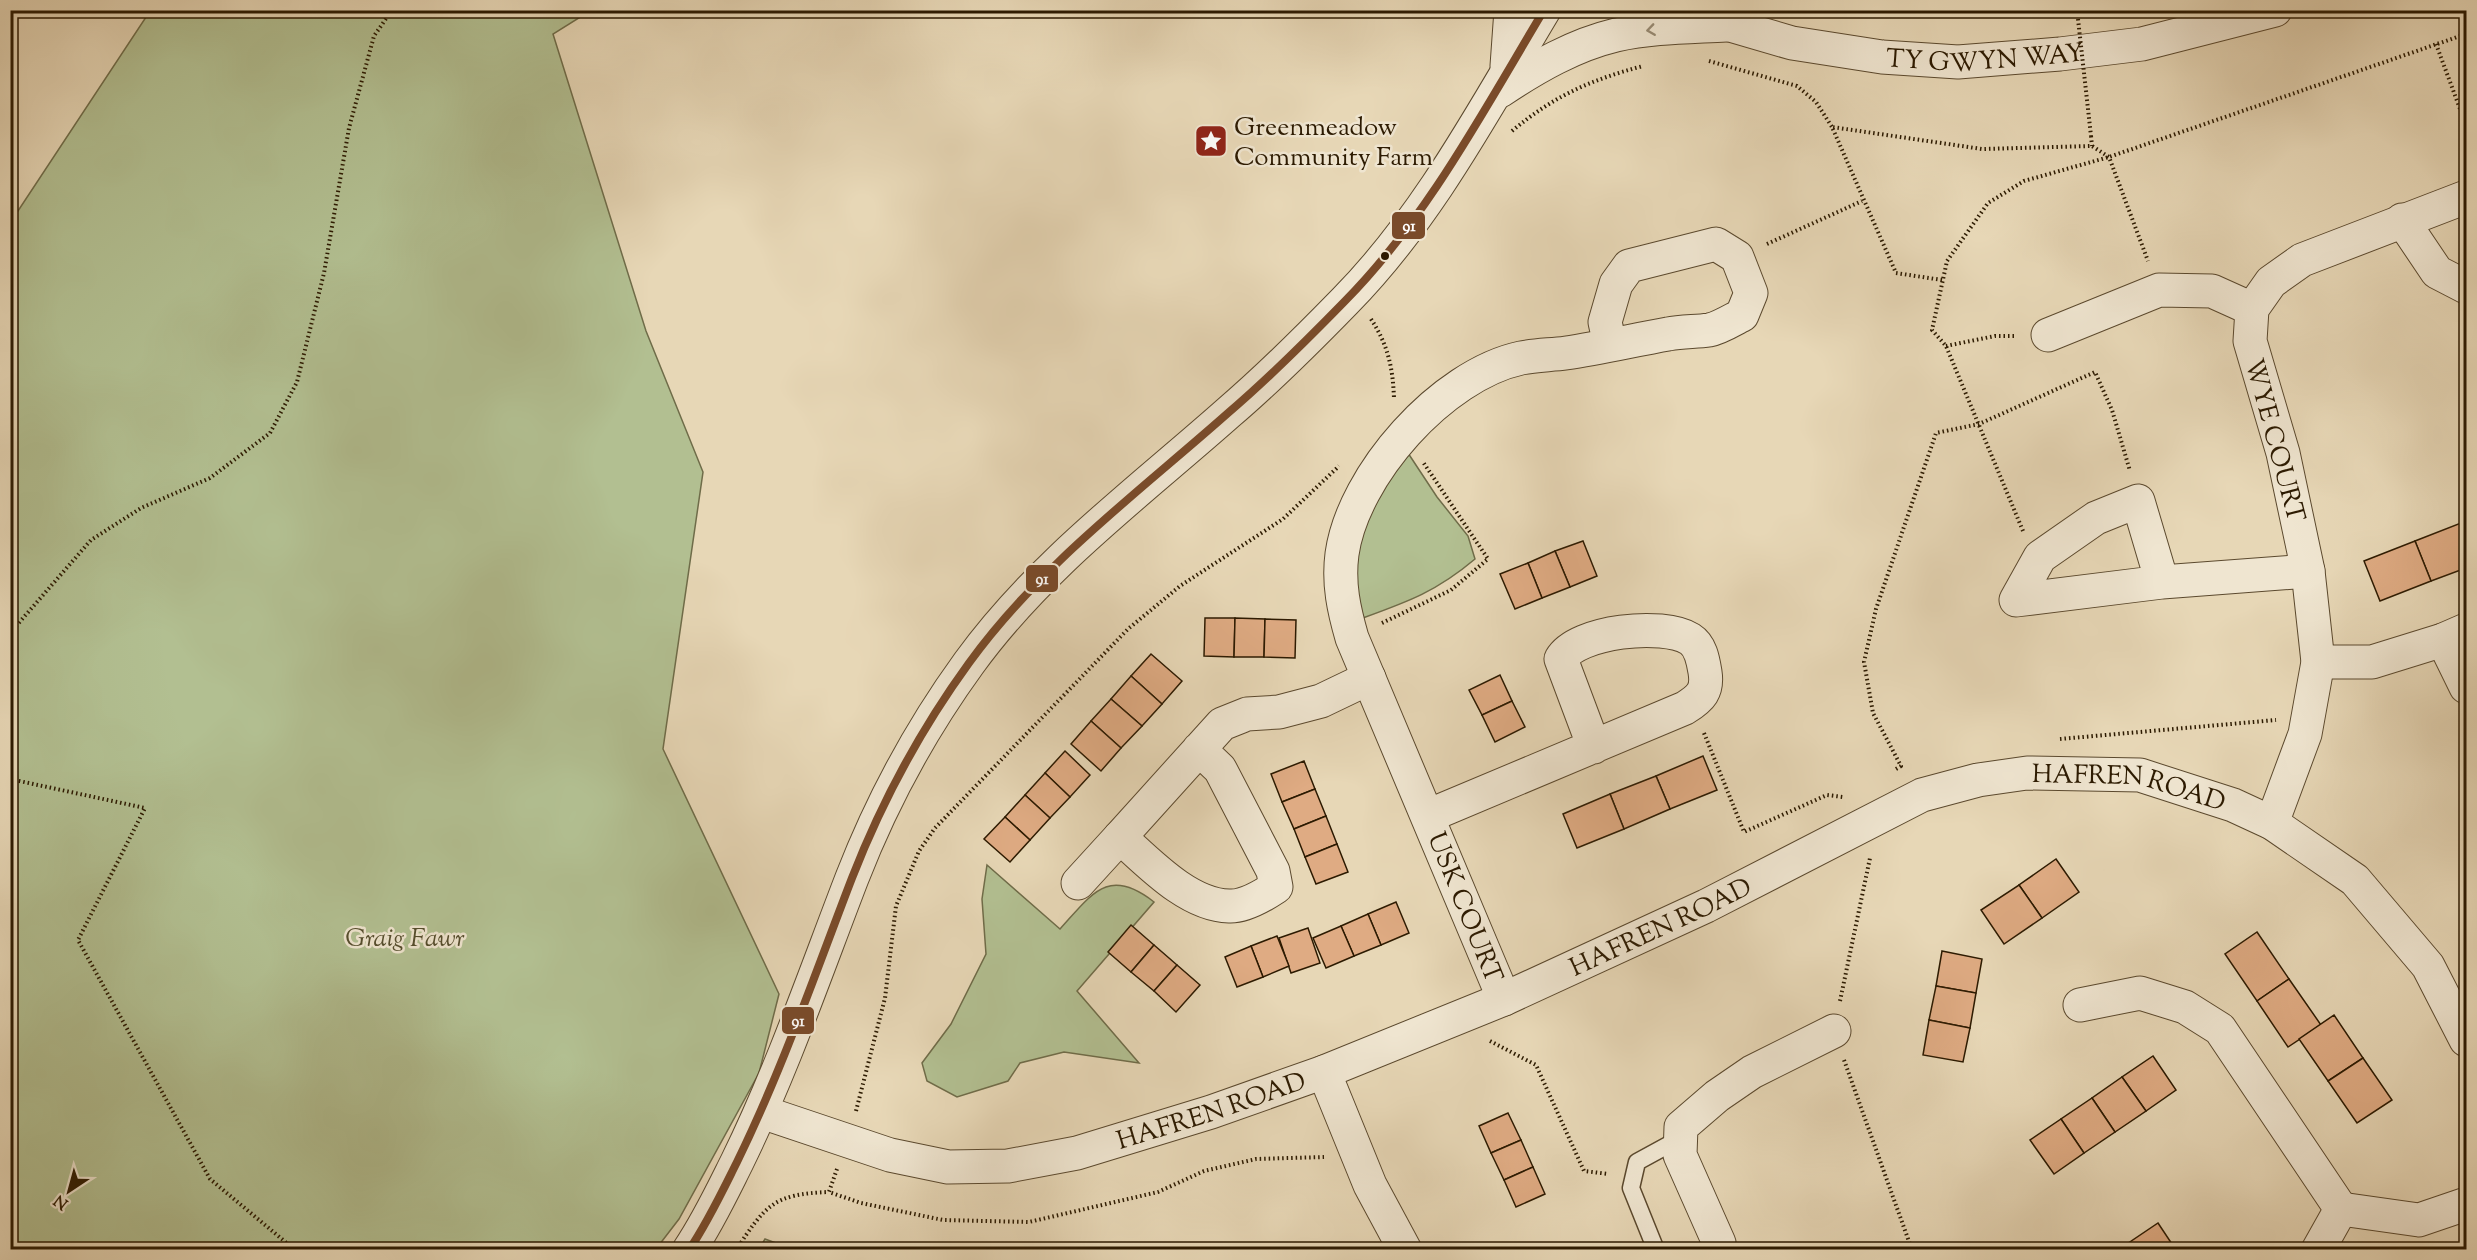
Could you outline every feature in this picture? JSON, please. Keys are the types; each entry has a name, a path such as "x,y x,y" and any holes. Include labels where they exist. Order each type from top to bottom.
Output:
{"street":[{"path":"1500,84 1511,10"},
{"path":"689,1250 705,1226 762,1112 820,967 853,875 898,776 934,712 999,626 1106,517 1230,411 1349,297 1434,189 1544,10"},
{"name":"TY GWYN WAY","path":"1696,10 1730,25 1791,43 1882,57 1958,62 2060,54 2142,44 2276,10"},
{"path":"1500,84 1569,51 1616,35 1666,28 1730,25"},
{"path":"2048,335 2159,290 2212,291 2252,309 2271,282 2302,260 2466,197"},
{"path":"2402,220 2437,272 2466,287"},
{"path":"1610,345 1605,322 1616,284 1629,266 1716,244 1737,257"},
{"name":"USK COURT","path":"1504,999 1352,638 1341,598 1342,553 1357,507 1379,465 1406,432 1441,398 1484,373 1519,358 1610,345 1671,333 1711,330 1742,315 1751,293 1737,257"},
{"name":"WYE COURT","path":"2252,309 2250,341 2283,453 2308,571 2318,662 2306,728 2272,823"},
{"path":"2162,582 2138,501 2096,518 2040,557 2016,600 2162,582 2308,571"},
{"path":"1594,747 1561,659 1566,650 1576,644 1644,630 1671,632 1690,639 1700,650 1706,688 1693,703"},
{"path":"2318,662 2372,662 2455,635 2466,687"},
{"path":"1078,883 1222,724 1247,714 1279,712 1322,701 1369,678"},
{"name":"USK COURT","path":"1428,816 1693,703"},
{"path":"1120,837 1180,890 1209,901 1230,906 1263,896 1276,887 1273,871 1220,769 1199,749"},
{"name":"HAFREN ROAD","path":"762,1112 890,1155 948,1167 1008,1166 1077,1153 1211,1112 1324,1072 1504,999 1706,906 1867,821 1922,795 1978,780 2027,773 2088,772 2140,775 2233,805 2272,823 2355,880 2428,966 2466,1040"},
{"path":"2080,1005 2140,993 2185,1007 2220,1029 2341,1209 2419,1220 2466,1203"},
{"path":"1716,1250 1719,1243 1680,1155 1681,1127 1717,1096 1752,1072 1834,1031"},
{"path":"1324,1072 1370,1185 1405,1250"},
{"path":"2318,1250 2341,1209"}],"lane":[{"path":"1656,1250 1631,1188 1637,1162 1681,1138"}],"path":[{"path":"10,633 91,540 141,508 210,478 270,433 297,382 324,273 349,128 374,36 392,10"},
{"path":"2077,10 2092,146"},
{"path":"2040,557 2026,539 1946,346 1932,330 1947,261 1988,203 2024,181 2109,157 2466,34"},
{"path":"2436,44 2466,125"},
{"path":"1705,60 1797,86 1816,102 1832,127 1862,201 1896,273 1942,280"},
{"path":"1506,136 1540,107 1566,92 1606,76 1650,64"},
{"path":"1832,127 1982,149 2092,146 2109,157 2159,290"},
{"path":"1737,257 1862,201"},
{"path":"1370,317 1385,341 1391,360 1394,400"},
{"path":"1946,346 1995,336 2048,335"},
{"path":"1901,766 1873,713 1864,662 1873,620 1936,433 1979,424 2095,372 2112,410 2138,501"},
{"path":"1693,703 1744,832 1827,795 1856,799 1867,821 1873,843 1834,1031 1912,1250"},
{"path":"2050,739 2274,719 2306,728"},
{"path":"1892,772 1901,766 1912,764"},
{"path":"10,779 144,808 78,940 210,1179 295,1250"},
{"path":"736,1250 753,1225 778,1199 800,1193 829,1192"}],"green space":[{"name":"Graig Fawr","path":"150,11 590,11 553,34 646,331 703,472 663,749 779,994 759,1073 679,1219 656,1249 11,1249 10,223"},
{"path":"1408,453 1437,497 1468,536 1475,559 1447,580 1421,595 1360,619 1356,568 1363,530 1380,495"},
{"path":"987,865 1060,929 1092,896 1112,885 1138,891 1154,902 1077,991 1139,1063 1064,1052 1020,1063 1008,1081 957,1097 927,1081 922,1063 951,1024 986,954 982,899"},
{"path":"765,1239 792,1249 759,1249"}],"building":[{"path":"2466,521 2466,568 2431,581 2415,541"},
{"path":"1583,541 1597,576 1570,587 1555,551"},
{"path":"2415,541 2431,581 2380,601 2364,561"},
{"path":"1555,551 1570,587 1542,598 1528,563"},
{"path":"1528,563 1542,598 1515,609 1500,574"},
{"path":"1205,618 1235,618 1234,657 1204,656"},
{"path":"1235,618 1265,619 1264,657 1234,657"},
{"path":"1265,619 1296,620 1295,658 1264,657"},
{"path":"1151,654 1182,681 1162,704 1131,676"},
{"path":"1500,675 1512,701 1482,715 1469,690"},
{"path":"1131,676 1162,704 1142,726 1111,699"},
{"path":"1111,699 1142,726 1121,748 1091,721"},
{"path":"1512,701 1525,727 1495,742 1482,715"},
{"path":"1091,721 1121,748 1101,771 1071,744"},
{"path":"1065,751 1090,775 1070,797 1045,773"},
{"path":"1703,756 1717,790 1670,809 1656,776"},
{"path":"1304,761 1315,789 1282,802 1271,774"},
{"path":"1045,773 1070,797 1050,818 1025,795"},
{"path":"1656,776 1670,809 1624,829 1610,794"},
{"path":"1315,789 1326,816 1294,829 1282,802"},
{"path":"1610,794 1624,829 1577,848 1563,814"},
{"path":"1025,795 1050,818 1030,840 1005,817"},
{"path":"1326,816 1337,844 1305,857 1294,829"},
{"path":"1005,817 1030,840 1010,862 984,839"},
{"path":"1337,844 1348,872 1316,884 1305,857"},
{"path":"2056,859 2079,892 2042,918 2019,885"},
{"path":"2019,885 2042,918 2004,944 1981,910"},
{"path":"1396,902 1409,933 1381,945 1368,914"},
{"path":"1368,914 1381,945 1354,956 1341,926"},
{"path":"1131,925 1154,945 1131,972 1108,952"},
{"path":"1341,926 1354,956 1326,968 1313,938"},
{"path":"1308,928 1320,963 1291,973 1279,938"},
{"path":"2257,932 2289,979 2257,1001 2225,954"},
{"path":"1277,936 1289,966 1263,977 1251,946"},
{"path":"1154,945 1177,965 1154,991 1131,972"},
{"path":"1251,946 1263,977 1237,987 1225,957"},
{"path":"1942,951 1982,959 1976,993 1936,986"},
{"path":"1177,965 1200,985 1176,1012 1154,991"},
{"path":"2289,979 2321,1025 2288,1047 2257,1001"},
{"path":"1936,986 1976,993 1970,1028 1929,1020"},
{"path":"2334,1015 2363,1058 2328,1081 2299,1039"},
{"path":"1929,1020 1970,1028 1963,1062 1923,1055"},
{"path":"2153,1056 2176,1090 2146,1111 2122,1077"},
{"path":"2363,1058 2392,1100 2357,1123 2328,1081"},
{"path":"2122,1077 2146,1111 2115,1132 2092,1098"},
{"path":"2092,1098 2115,1132 2084,1153 2061,1119"},
{"path":"1508,1113 1521,1140 1491,1153 1479,1126"},
{"path":"2061,1119 2084,1153 2054,1174 2030,1140"},
{"path":"1521,1140 1533,1167 1504,1180 1491,1153"},
{"path":"1533,1167 1545,1194 1516,1207 1504,1180"},
{"path":"2158,1223 2176,1250 2118,1250"}],"transit line":[{"name":"91","path":"689,1250 720,1196 769,1092 876,821 904,766 951,688 997,627 1059,562 1258,386 1317,330 1375,269 1453,162 1544,10"}],"place":[{"name":"Greenmeadow Community Farm","path":"1211,141"}]}
